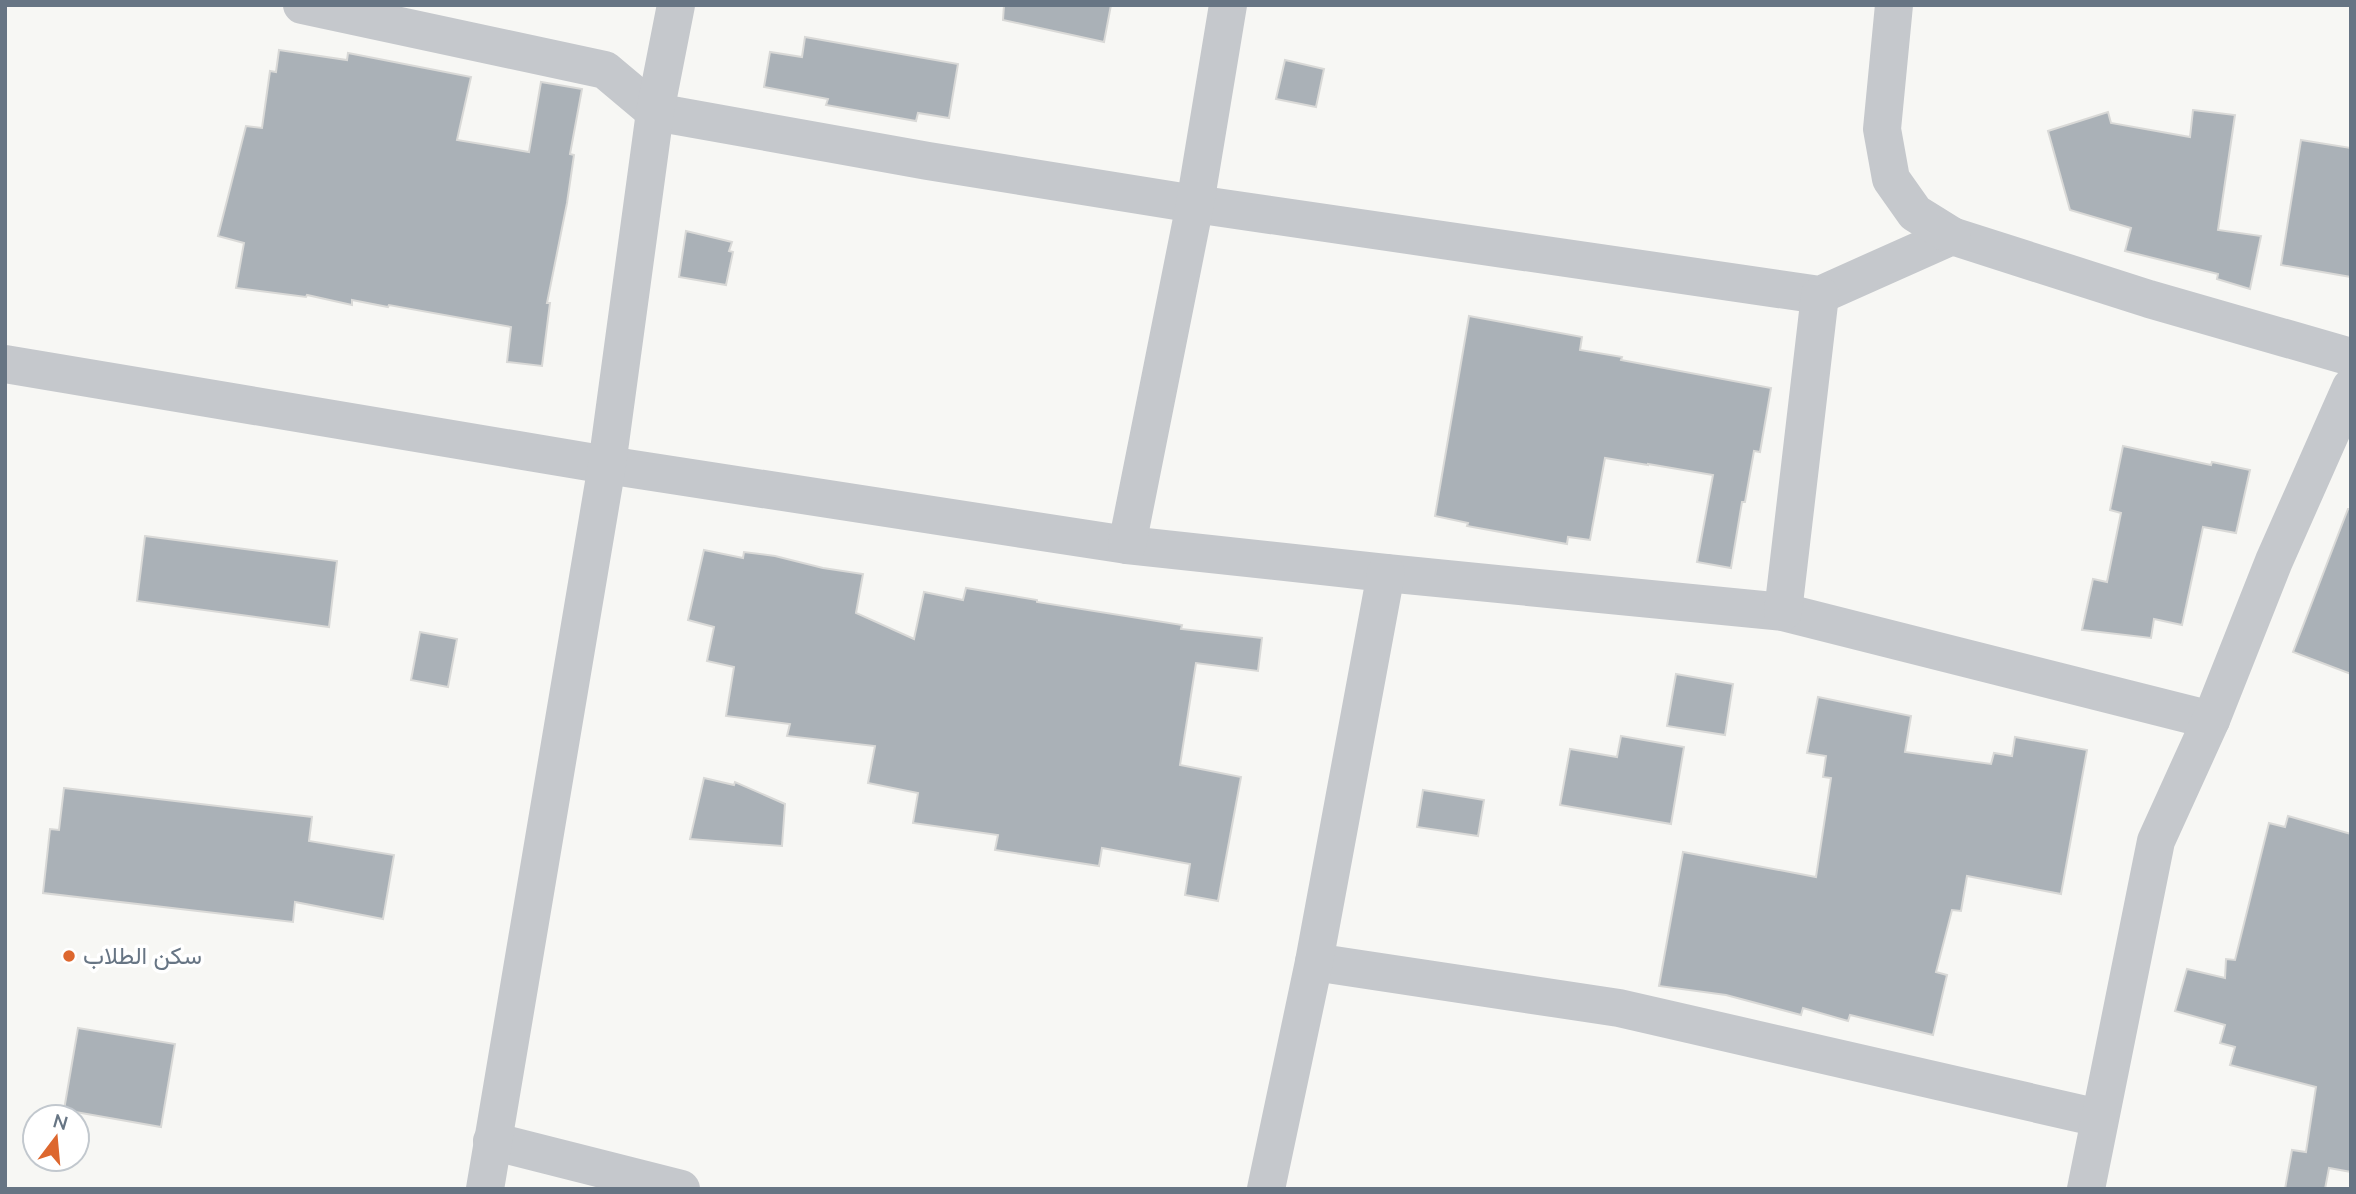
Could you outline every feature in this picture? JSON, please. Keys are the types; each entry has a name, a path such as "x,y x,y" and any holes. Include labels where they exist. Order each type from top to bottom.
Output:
{"street":[{"path":"302,5 605,70 655,112 928,161 1195,204 1820,295 1952,236"},
{"path":"485,1189 607,465 655,112 676,5"},
{"path":"1127,545 1195,204 1228,5"},
{"path":"1894,5 1882,129 1891,179 1915,213 1952,236 2149,299 2351,357"},
{"path":"1783,612 1820,295"},
{"path":"5,364 607,465 1127,545 1783,612 2211,719"},
{"path":"2086,1189 2155,841 2211,719 2274,561 2351,387"},
{"path":"1266,1189 1314,962 1386,573"},
{"path":"1314,962 1619,1008 2099,1118"},
{"path":"492,1141 681,1189"}],"building":[{"path":"1004,5 1111,5 1104,42 1003,20"},
{"path":"805,37 958,64 949,118 918,113 916,121 826,105 828,99 764,87 770,52 802,57"},
{"path":"279,50 347,60 348,53 471,77 457,140 529,152 541,82 582,89 570,154 574,155 567,203 547,303 550,303 542,366 507,362 511,327 389,305 388,307 352,300 352,305 307,295 236,288 244,243 218,236 246,126 262,128 270,71 276,72"},
{"path":"1285,60 1324,69 1316,107 1276,99"},
{"path":"2193,110 2235,115 2218,230 2261,236 2250,289 2217,279 2218,274 2125,251 2131,228 2070,210 2048,131 2108,112 2111,123 2190,137"},
{"path":"2301,140 2351,148 2351,277 2281,265"},
{"path":"686,231 732,242 729,251 733,252 726,285 679,277"},
{"path":"1469,316 1582,337 1580,350 1622,357 1621,360 1771,388 1760,452 1754,451 1745,502 1742,502 1731,568 1697,562 1713,475 1605,458 1590,540 1568,537 1567,544 1467,526 1468,523 1435,516"},
{"path":"2123,446 2211,465 2212,462 2250,470 2236,533 2203,527 2182,625 2154,619 2151,638 2082,630 2093,579 2107,582 2121,513 2110,510"},
{"path":"2348,509 2351,509 2351,674 2293,652"},
{"path":"145,536 337,561 329,627 137,601"},
{"path":"704,550 743,558 744,552 775,556 823,568 863,574 856,613 914,639 924,592 963,600 966,588 1182,625 1181,629 1262,638 1258,671 1196,663 1180,765 1241,777 1218,901 1185,895 1190,864 1102,848 1099,866 995,850 998,835 913,823 918,793 868,783 875,746 787,736 790,724 726,716 734,667 707,661 714,627 688,620"},
{"path":"420,632 457,639 448,687 411,680"},
{"path":"1676,674 1733,684 1725,735 1667,726"},
{"path":"1818,697 1911,716 1905,752 1991,764 1994,753 2012,756 2015,737 2087,750 2061,894 1967,876 1961,911 1952,910 1936,972 1947,975 1933,1035 1850,1015 1848,1021 1803,1008 1801,1015 1726,995 1659,986 1683,852 1816,877 1831,778 1823,777 1826,756 1807,753"},
{"path":"1621,736 1684,747 1671,824 1560,805 1570,749 1617,757"},
{"path":"704,778 734,785 735,782 785,804 782,846 690,839"},
{"path":"64,788 312,817 309,841 394,855 383,919 295,902 293,922 43,893 50,829 59,830"},
{"path":"1423,790 1484,800 1478,836 1417,827"},
{"path":"2288,816 2351,834 2351,1172 2329,1168 2325,1189 2285,1189 2292,1150 2306,1152 2316,1087 2230,1065 2235,1047 2220,1043 2225,1025 2175,1011 2187,969 2225,978 2226,959 2235,960 2269,823 2285,827"},
{"path":"78,1028 175,1044 161,1127 91,1115 91,1103 65,1103"}],"place":[{"name":"سكن الطلاب","path":"69,956"}]}
